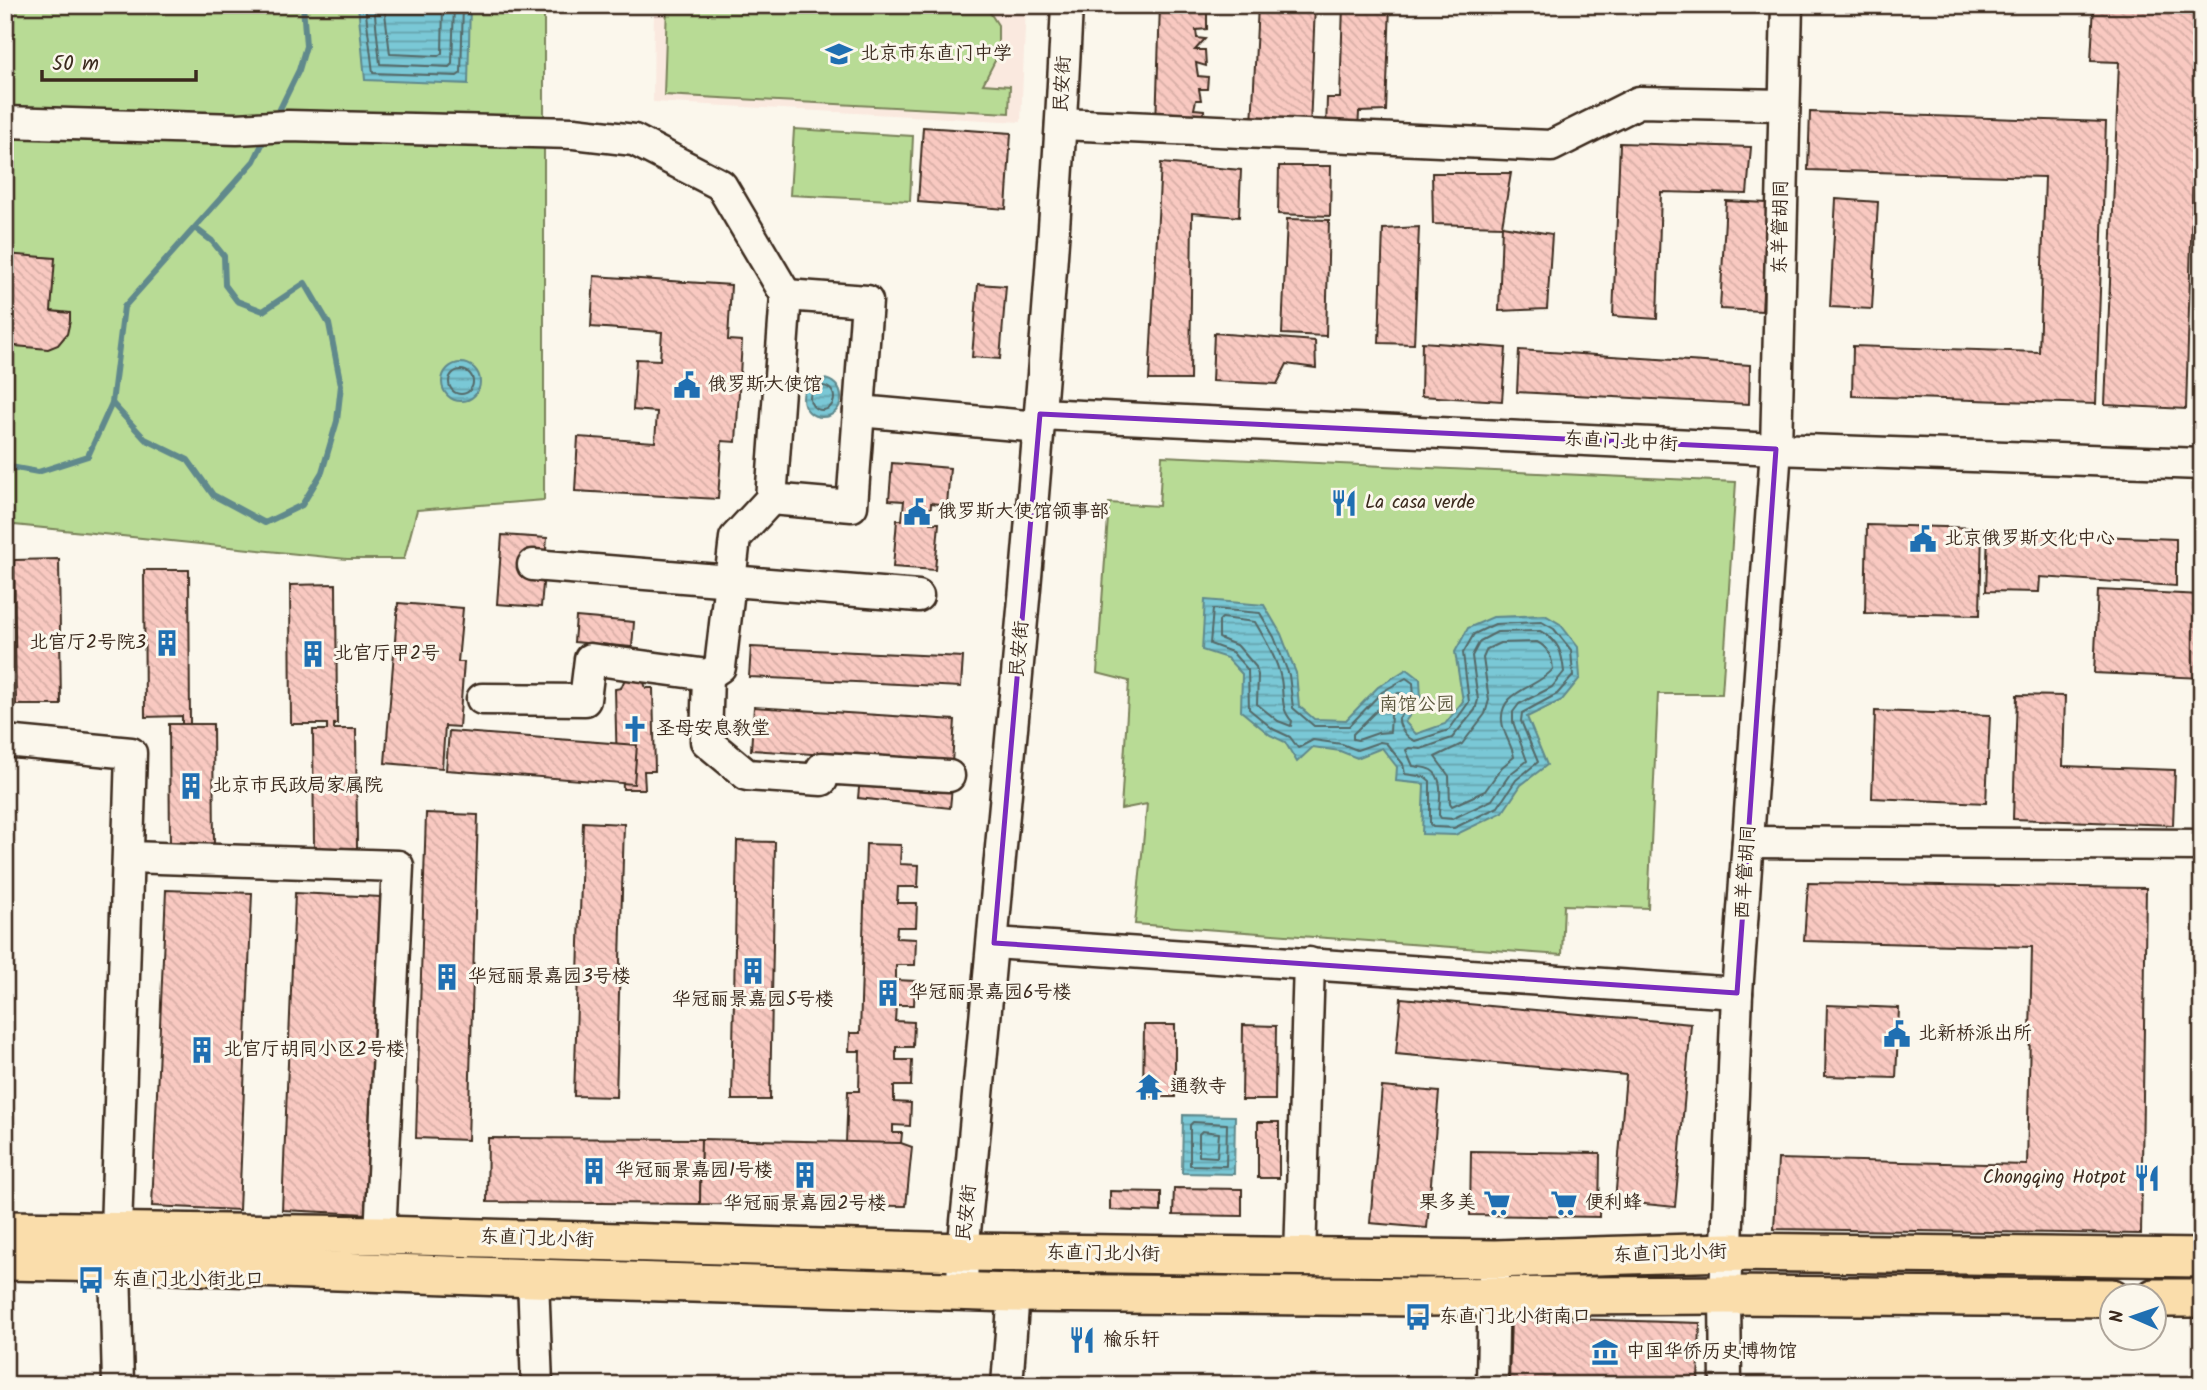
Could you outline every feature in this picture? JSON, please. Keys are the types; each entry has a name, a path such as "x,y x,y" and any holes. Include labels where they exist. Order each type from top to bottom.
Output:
{"main road":[{"name":"东直门北小街","path":"5,1230 115,1247 533,1278 962,1292 1493,1297 1725,1295 2098,1298"},
{"name":"东直门北小街","path":"5,1261 115,1247 380,1234 963,1252 1300,1257 1495,1259 1728,1252 2202,1258"},
{"path":"2168,1298 2202,1298"}],"street":[{"name":"民安街","path":"962,1292 963,1252 994,943 1039,421 1067,5"},
{"name":"东羊管胡同","path":"1776,449 1787,5"},
{"path":"1061,124 1551,146 1639,102 1784,105"},
{"path":"5,122 574,133 634,140 721,185 786,295 771,499 735,538 720,667 708,676 590,659 585,700 482,699"},
{"path":"771,499 852,506 859,411 867,301 786,295"},
{"name":"东直门北中街","path":"859,411 1039,421 2202,464"},
{"name":"西羊管胡同","path":"1726,1385 1725,1295 1737,993 1776,449"},
{"path":"533,565 918,596"},
{"path":"708,676 706,740 747,775 822,780 822,768 949,776"},
{"path":"5,741 131,753 115,1247 118,1385"},
{"path":"1748,842 2202,845"},
{"path":"129,857 398,866 380,1234"},
{"path":"994,943 1737,993"},
{"path":"1300,1257 1309,963"},
{"path":"1493,1385 1495,1259"},
{"path":"533,1278 537,1385"},
{"path":"1007,1385 1014,1293"}],"highlighted area":[{"path":"1040,414 1776,449 1737,993 994,943"}],"shaded area":[{"name":"北京市东直门中学","path":"654,5 1026,5 1021,122 653,102"}],"green space":[{"path":"5,5 544,5 544,500 417,510 404,559 347,559 5,524"},
{"name":"北京市东直门中学","path":"667,5 985,5 998,25 998,55 983,84 1010,86 1009,113 664,95"},
{"path":"794,129 913,136 910,201 790,195"},
{"name":"南馆公园","path":"1162,456 1736,482 1722,694 1658,694 1648,908 1564,905 1562,955 1135,924 1147,804 1121,809 1129,681 1097,673 1109,503 1159,506"}],"water":[{"path":"358,5 470,5 468,84 365,80"},
{"path":"461,363 475,368 480,382 475,396 461,401 447,396 442,382 447,368"},
{"path":"822,379 836,384 841,398 836,412 822,417 808,412 803,398 808,384"},
{"path":"1205,600 1264,605 1281,634 1296,673 1299,706 1314,719 1346,720 1378,687 1407,669 1420,679 1421,699 1405,722 1416,734 1445,724 1463,701 1455,652 1468,628 1493,617 1545,615 1560,624 1578,647 1580,678 1562,700 1527,717 1547,765 1521,785 1503,812 1455,835 1422,834 1424,784 1396,781 1397,767 1382,748 1357,758 1340,751 1313,747 1297,762 1285,742 1270,735 1241,711 1242,674 1227,658 1202,650"},
{"path":"1183,1115 1235,1116 1234,1174 1182,1173"}],"building":[{"path":"1160,5 1207,7 1207,29 1196,30 1197,38 1205,39 1195,50 1205,50 1206,66 1196,63 1198,76 1208,77 1207,89 1199,89 1201,100 1196,100 1194,109 1204,110 1205,126 1156,124"},
{"path":"1258,5 1315,5 1310,128 1252,125"},
{"path":"1343,5 1390,5 1386,111 1359,112 1358,132 1326,130 1327,98 1340,98"},
{"path":"2094,5 2198,5 2186,409 2105,405 2119,62 2091,61"},
{"path":"1810,112 2106,122 2096,404 1852,396 1853,346 2039,352 2045,177 1808,170"},
{"path":"923,127 1011,133 1006,209 918,202"},
{"path":"1620,143 1751,147 1747,194 1661,192 1657,319 1613,316"},
{"path":"1161,163 1241,170 1239,217 1192,213 1190,380 1149,380"},
{"path":"1279,166 1331,166 1330,216 1278,214"},
{"path":"1432,173 1511,173 1502,226 1433,224"},
{"path":"1836,199 1878,202 1872,309 1830,307"},
{"path":"1726,201 1768,203 1762,311 1720,309"},
{"path":"1287,219 1329,220 1326,336 1282,334"},
{"path":"1502,226 1552,234 1547,309 1499,311"},
{"path":"1419,227 1414,344 1379,343 1383,229"},
{"path":"5,254 55,258 51,311 70,313 67,334 58,345 48,349 5,345"},
{"name":"俄罗斯大使馆","path":"594,276 731,285 728,340 742,341 736,442 722,441 718,499 575,491 578,437 655,442 657,412 633,410 636,359 660,360 662,332 591,327"},
{"path":"978,284 1006,286 1000,359 972,357"},
{"path":"1214,333 1315,341 1316,368 1287,364 1277,384 1212,381"},
{"path":"1422,342 1506,348 1502,401 1421,396"},
{"path":"1519,350 1750,365 1749,404 1517,392"},
{"name":"俄罗斯大使馆领事部","path":"892,463 950,468 947,505 931,503 930,523 939,523 935,570 893,567 897,520 902,520 904,501 889,500"},
{"path":"1867,525 1982,528 1980,615 1865,613"},
{"path":"1988,532 2176,539 2176,586 2040,577 2039,592 1986,591"},
{"path":"502,535 547,538 541,607 497,604"},
{"path":"59,559 61,705 16,705 14,560"},
{"name":"北官厅2号院3","path":"144,570 189,570 190,724 182,724 182,716 145,717"},
{"name":"北官厅甲2号","path":"336,584 337,724 334,724 334,729 356,729 357,848 314,848 313,730 327,730 327,724 291,724 290,585"},
{"path":"2098,590 2202,595 2202,678 2094,673"},
{"path":"398,603 463,608 458,662 464,662 459,727 445,726 442,768 385,763"},
{"path":"576,617 634,622 632,647 574,642"},
{"path":"751,647 963,657 961,687 749,677"},
{"name":"圣母安息教堂","path":"633,677 643,680 646,688 653,688 655,771 644,771 645,789 623,789 622,770 617,770 615,689 621,688 624,681"},
{"path":"2017,695 2065,696 2063,766 2175,770 2173,825 2013,819"},
{"path":"754,707 955,720 952,763 751,750"},
{"path":"1875,711 1990,715 1986,803 1872,798"},
{"name":"北京市民政局家属院","path":"169,724 213,724 214,848 170,848"},
{"path":"449,731 637,745 634,784 446,770"},
{"path":"860,778 952,787 950,808 858,798"},
{"name":"华冠丽景嘉园3号楼","path":"426,813 478,815 468,1140 416,1138"},
{"path":"583,822 624,824 616,1097 574,1096"},
{"name":"华冠丽景嘉园5号楼","path":"737,841 775,842 770,1100 732,1100"},
{"name":"华冠丽景嘉园6号楼","path":"866,844 901,845 900,864 919,865 918,887 898,887 897,903 917,903 916,927 897,927 896,938 916,939 915,965 896,965 896,980 915,981 914,1005 896,1005 895,1021 914,1022 913,1047 896,1047 896,1060 912,1060 911,1086 894,1086 894,1102 911,1103 910,1126 893,1125 893,1133 902,1133 901,1143 846,1143 848,1091 859,1091 860,1051 849,1051 850,1033 860,1033"},
{"path":"1808,883 2146,888 2141,1234 1774,1229 1778,1159 2027,1165 2032,947 1804,941"},
{"name":"北官厅胡同小区2号楼","path":"166,890 252,893 239,1210 152,1206"},
{"path":"295,893 381,897 368,1214 282,1210"},
{"path":"1401,998 1691,1024 1675,1207 1615,1201 1626,1075 1396,1054"},
{"path":"1827,1005 1899,1008 1896,1078 1825,1076"},
{"path":"1144,1025 1175,1025 1175,1097 1143,1097"},
{"path":"1243,1025 1276,1026 1275,1100 1242,1100"},
{"path":"1382,1087 1439,1092 1427,1228 1370,1223"},
{"path":"1258,1122 1279,1122 1279,1178 1258,1178"},
{"name":"华冠丽景嘉园1号楼","path":"488,1138 701,1139 700,1204 487,1202"},
{"name":"华冠丽景嘉园2号楼","path":"701,1139 901,1143 912,1147 906,1206 700,1204"},
{"path":"1471,1151 1600,1153 1599,1217 1470,1215"},
{"path":"1174,1188 1242,1189 1242,1216 1173,1215"},
{"path":"1110,1191 1161,1192 1161,1212 1110,1210"},
{"name":"中国华侨历史博物馆","path":"1511,1317 1700,1323 1698,1385 1535,1385 1535,1382 1509,1382"}],"waterway":[{"path":"276,117 299,70 306,46 303,5"},
{"path":"5,466 38,472 88,456 112,403 124,307 254,161 266,136"},
{"path":"112,403 145,439 188,460 213,495 265,523 302,505 322,472 337,421 341,385 329,324 305,283 263,311 237,301 225,285 224,256 212,241 195,228"}],"place":[{"name":"北京市东直门中学","path":"839,54"},
{"name":"俄罗斯大使馆","path":"687,385"},
{"name":"La casa verde","path":"1344,503"},
{"name":"俄罗斯大使馆领事部","path":"917,512"},
{"name":"北京俄罗斯文化中心","path":"1923,539"},
{"name":"北官厅2号院3","path":"167,643"},
{"name":"北官厅甲2号","path":"313,654"},
{"name":"圣母安息教堂","path":"635,729"},
{"name":"北京市民政局家属院","path":"191,786"},
{"name":"华冠丽景嘉园5号楼","path":"753,971"},
{"name":"华冠丽景嘉园3号楼","path":"447,977"},
{"name":"华冠丽景嘉园6号楼","path":"888,993"},
{"name":"北新桥派出所","path":"1897,1034"},
{"name":"北官厅胡同小区2号楼","path":"202,1050"},
{"name":"通教寺","path":"1149,1087"},
{"name":"华冠丽景嘉园1号楼","path":"594,1171"},
{"name":"华冠丽景嘉园2号楼","path":"805,1175"},
{"name":"Chongqing Hotpot","path":"2147,1178"},
{"name":"果多美","path":"1497,1203"},
{"name":"便利蜂","path":"1564,1203"},
{"name":"东直门北小街北口","path":"91,1280"},
{"name":"东直门北小街南口","path":"1418,1317"},
{"name":"榆乐轩","path":"1082,1340"},
{"name":"中国华侨历史博物馆","path":"1605,1352"}]}
